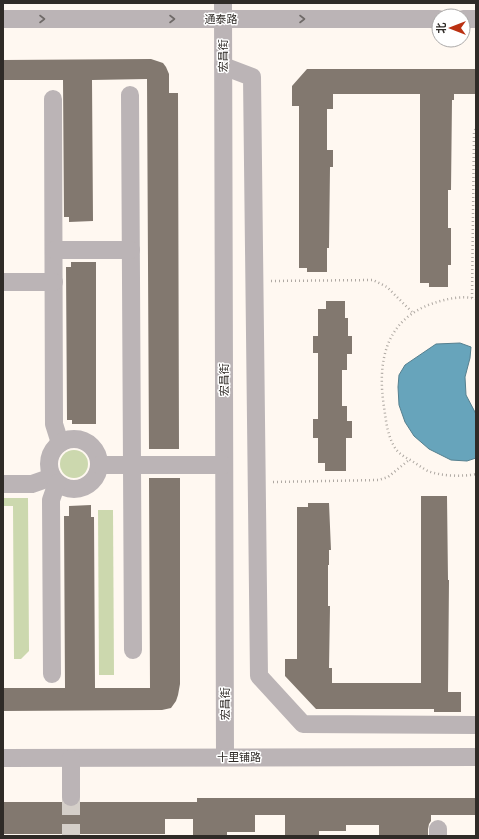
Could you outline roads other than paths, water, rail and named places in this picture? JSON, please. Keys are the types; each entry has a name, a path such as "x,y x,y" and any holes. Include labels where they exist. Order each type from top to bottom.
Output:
{"street":[{"name":"通泰路","path":"3,19 223,11 431,19"},
{"name":"宏昌街","path":"223,11 225,757"},
{"path":"223,66 252,76 259,676 303,724 476,725"},
{"path":"130,95 133,650"},
{"path":"53,99 54,424 60,443"},
{"path":"54,250 131,250"},
{"path":"3,282 54,282"},
{"path":"224,293 254,287"},
{"path":"74,438 81,439 95,449 99,465 98,474 93,481 79,489 70,489 63,487 54,480 49,470 50,455 54,448 60,443 74,438"},
{"path":"99,465 224,465"},
{"path":"3,484 32,484 54,480"},
{"path":"52,674 51,500 54,480"},
{"name":"十里铺路","path":"3,758 476,757"},
{"path":"70,758 71,797"}],"water":[{"path":"460,343 471,347 465,377 466,395 476,414 476,458 467,461 451,460 429,449 414,436 405,422 399,405 399,375 405,365 436,344"}],"tunnel":[{"path":"71,797 71,836"}]}
